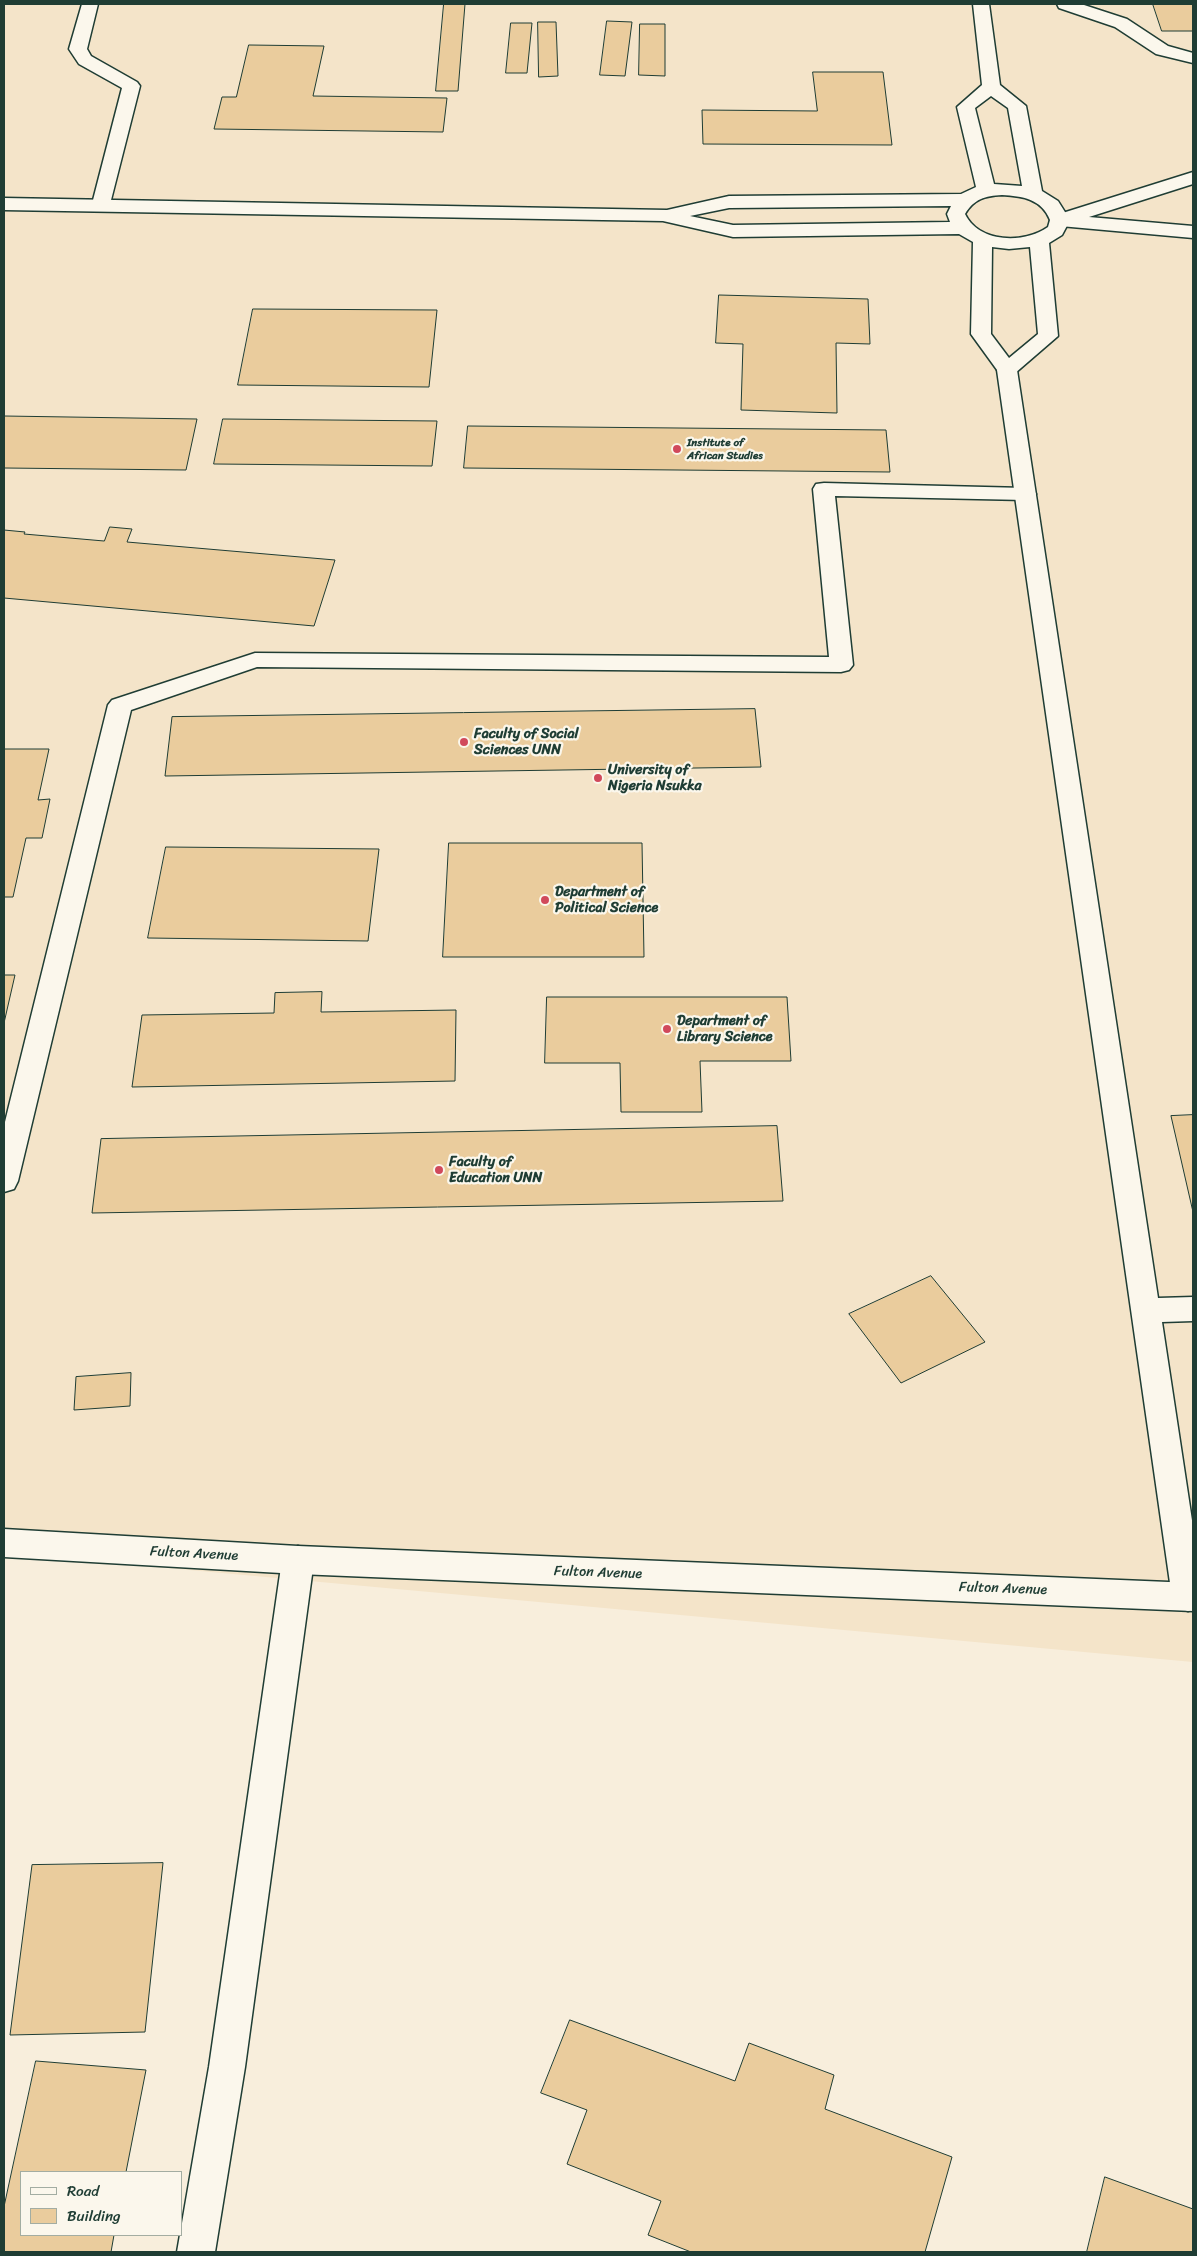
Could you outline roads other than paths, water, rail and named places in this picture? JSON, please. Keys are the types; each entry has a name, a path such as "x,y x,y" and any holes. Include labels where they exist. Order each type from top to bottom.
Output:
{"street":[{"path":"90,4 78,49 85,60 131,86 102,204"},
{"path":"980,4 991,87 1018,106 1033,194"},
{"path":"1065,4 1122,24 1162,50 1193,58"},
{"path":"986,190 966,107 991,87"},
{"path":"1060,220 1193,178"},
{"path":"663,215 729,202 962,200 986,190 1018,190 1048,201 1058,210 1060,220 1054,232 1039,240 1022,243 1001,243 983,239 964,228 956,214 962,200"},
{"path":"4,204 102,204 663,215 732,231 964,228"},
{"path":"1060,220 1193,232"},
{"path":"983,239 981,334 1007,370 1191,1597"},
{"path":"1007,370 1048,336 1039,240"},
{"path":"4,1181 120,705 255,660 841,665 824,489 1025,494"},
{"path":"1147,1310 1193,1309"},
{"name":"Fulton Avenue","path":"4,1543 298,1560 1191,1597"},
{"path":"196,2252 227,2067 298,1560"}],"place":[{"name":"Institute of African Studies","path":"677,449"},
{"name":"Faculty of Social Sciences UNN","path":"464,742"},
{"name":"University of Nigeria Nsukka","path":"598,778"},
{"name":"Department of Political Science","path":"545,900"},
{"name":"Department of Library Science","path":"667,1029"},
{"name":"Faculty of Education UNN","path":"439,1170"}]}
